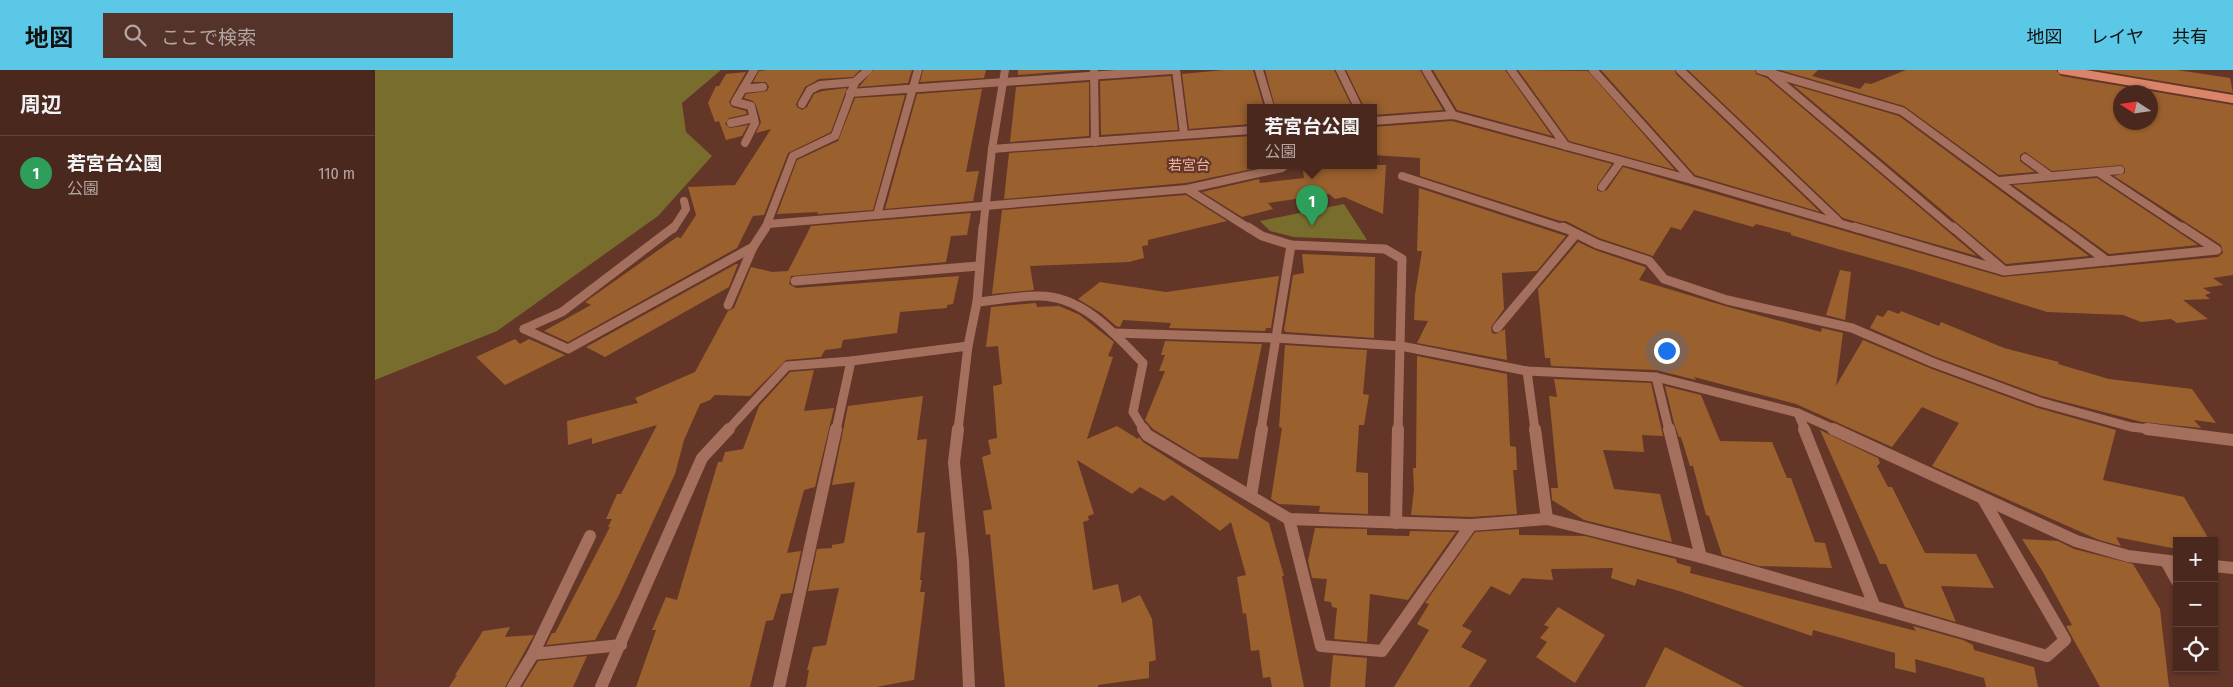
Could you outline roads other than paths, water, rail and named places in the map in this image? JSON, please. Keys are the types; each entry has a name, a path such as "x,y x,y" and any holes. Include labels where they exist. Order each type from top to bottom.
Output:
{"main road":[{"path":"2061,70 2233,99"}],"street":[{"path":"745,143 755,123 754,118 751,106 735,102 754,70"},
{"path":"727,305 753,247 768,224 793,156 835,136 855,82 868,70"},
{"path":"877,215 918,70"},
{"path":"969,687 963,561 954,462 969,346 977,302 979,266 993,149 1005,70"},
{"path":"850,93 1004,82 1094,73 1174,70 1184,134"},
{"path":"1259,70 1269,104"},
{"path":"1340,70 1357,104"},
{"path":"1425,70 1453,115"},
{"path":"1511,70 1566,146"},
{"path":"1593,70 1692,180"},
{"path":"1680,70 1840,224"},
{"path":"1761,70 1901,111 2000,181 2107,261"},
{"path":"1769,72 2004,271"},
{"path":"1094,73 1095,142"},
{"path":"802,104 810,90 821,85 855,82"},
{"path":"743,89 763,87"},
{"path":"1377,120 1453,115 1692,180 2004,271 2217,250 2098,172"},
{"path":"731,123 754,118"},
{"path":"993,149 1247,130"},
{"path":"2025,158 2050,176"},
{"path":"1602,187 1621,161"},
{"path":"768,224 1187,189 1277,169"},
{"path":"2000,181 2121,170"},
{"path":"1402,176 1558,225 1597,244 1649,261 1665,279 1727,300 1852,328 1934,363 2040,402 2131,428 2233,440"},
{"path":"1187,189 1262,236 1291,245 1385,250 1402,259 1396,523"},
{"path":"685,201 686,209 673,229 562,312 525,329 569,349 753,247"},
{"path":"1497,328 1576,234"},
{"path":"1251,496 1291,245"},
{"path":"795,281 979,266"},
{"path":"977,302 1040,296 1076,304 1114,333 1143,364 1133,412 1147,435 1289,519 1471,525 1547,519 1701,557 2047,656 2065,640 1983,499"},
{"path":"1114,333 1276,338 1401,346 1527,371 1656,378 1798,413 2076,541 2128,556 2171,561"},
{"path":"601,687 702,458 787,366 969,346"},
{"path":"779,687 851,360"},
{"path":"1527,371 1547,519"},
{"path":"1656,378 1701,557"},
{"path":"1798,413 1874,605"},
{"path":"1289,519 1321,646 1382,651 1471,525"},
{"path":"513,687 533,654 590,536"},
{"path":"2218,566 2233,568"},
{"path":"533,654 621,645"}],"place":[{"name":"若宮台公園","path":"1312,226"}],"district":[{"name":"若宮台","path":"1189,165"}]}
